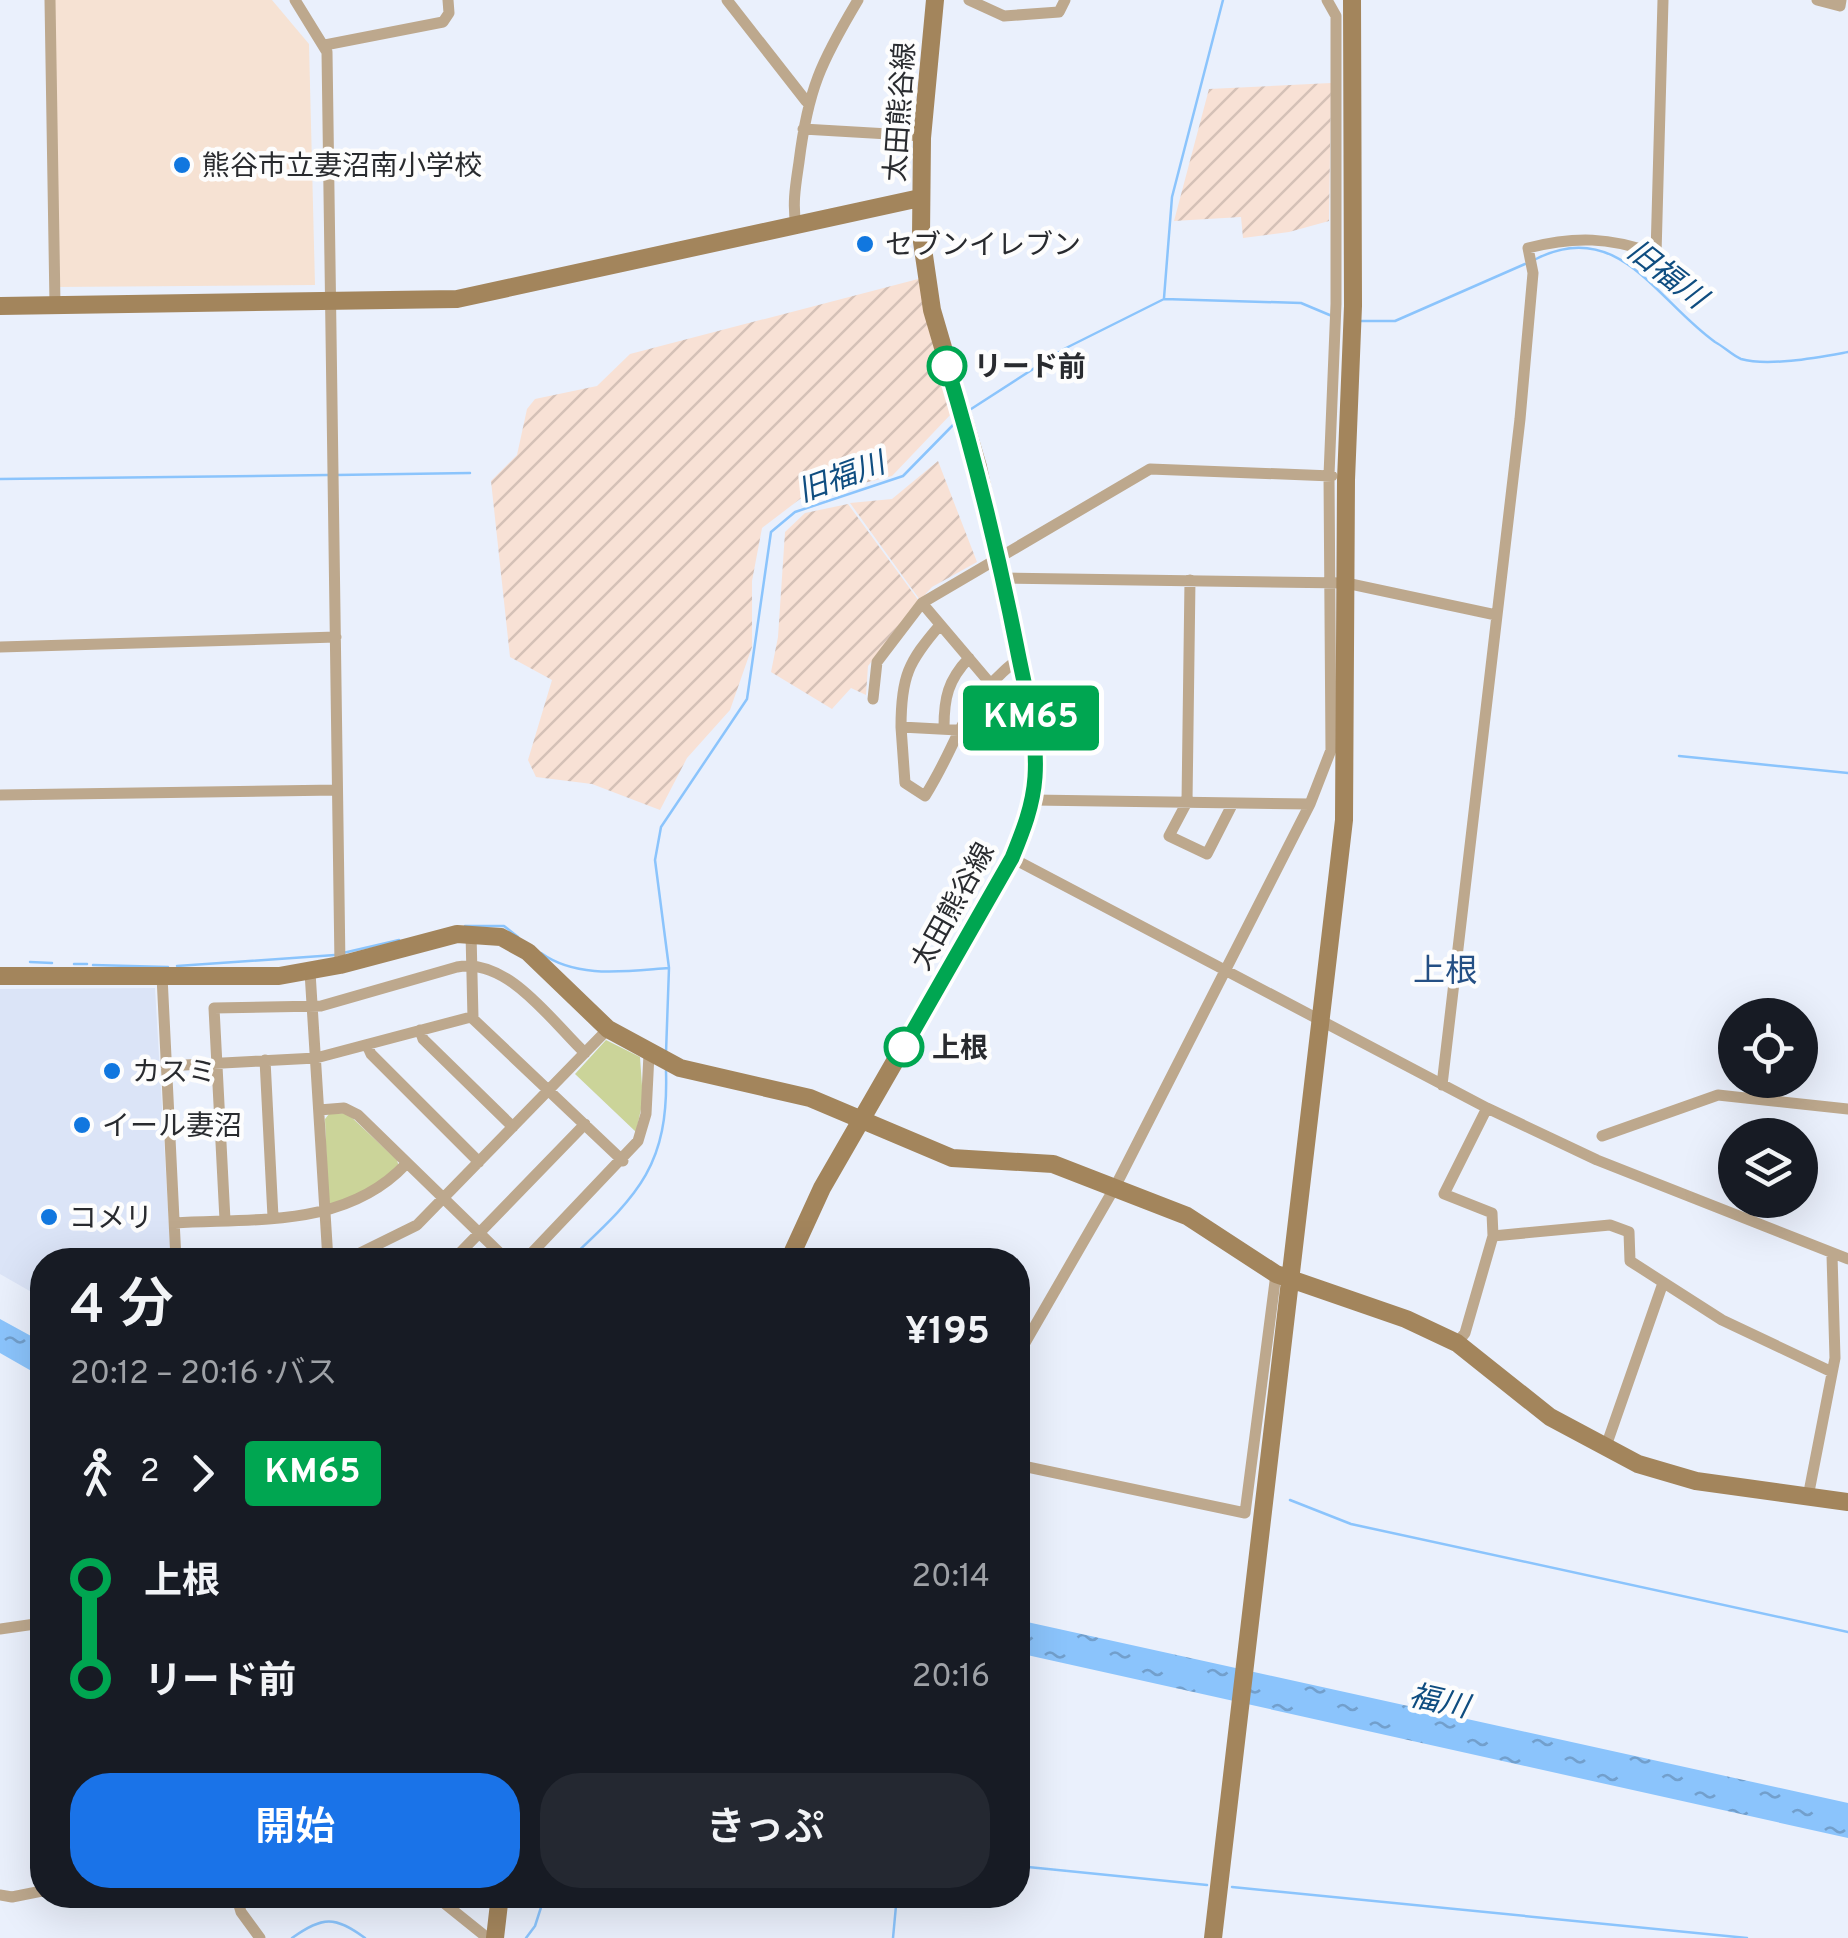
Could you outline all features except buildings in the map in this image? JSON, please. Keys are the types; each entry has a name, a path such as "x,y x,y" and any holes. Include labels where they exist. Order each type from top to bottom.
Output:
{"street":[{"path":"50,0 55,304"},
{"path":"295,0 326,45 340,965"},
{"path":"326,45 444,22 449,13 448,0"},
{"path":"727,0 806,101"},
{"path":"796,225 794,200 806,101 827,52 858,0"},
{"name":"太田熊谷線","path":"794,1248 822,1188 1012,858 1032,800 1036,758 999,557 927,284 920,198 935,0"},
{"path":"969,0 1004,16 1059,12 1065,0"},
{"path":"1327,0 1336,16 1344,305"},
{"path":"1030,1467 1245,1513 1322,1023 1344,820 1337,478 1352,0"},
{"path":"1442,1085 1520,420 1533,273 1528,248 1586,237 1621,241 1656,254 1663,0"},
{"path":"1817,0 1840,6 1841,0"},
{"path":"803,129 923,136"},
{"path":"0,306 457,299 920,198"},
{"path":"873,699 877,662 922,603 1150,469 1337,478"},
{"path":"1003,578 1337,583 1496,614"},
{"path":"1190,580 1187,802 1169,836 1207,854 1233,802"},
{"path":"1030,1334 1114,1188 1221,970 1310,804 1331,750 1337,583"},
{"path":"922,603 989,682"},
{"path":"940,625 910,659 901,695 905,783 925,796 958,730 989,682 1019,658"},
{"path":"0,647 336,638"},
{"path":"944,726 944,697 956,672 969,658"},
{"path":"900,727 944,726 958,730"},
{"path":"0,795 337,790"},
{"path":"1032,800 1310,804"},
{"path":"1012,858 1487,1108 1597,1160 1848,1260"},
{"path":"471,932 473,1018 623,1161"},
{"path":"0,976 310,972 471,932 500,937 528,952 608,1030 680,1068 810,1098 952,1158 1052,1164 1187,1216 1284,1276 1458,1343 1550,1416 1604,1449 1696,1481 1848,1502"},
{"path":"225,1220 214,1008 312,1007 472,966 490,968 509,980 585,1053"},
{"path":"310,972 327,1248"},
{"path":"162,976 176,1248"},
{"path":"166,1066 316,1058 473,1018"},
{"path":"420,1030 513,1127"},
{"path":"372,1248 410,1230 608,1030"},
{"path":"367,1045 371,1054 478,1162"},
{"path":"537,1248 623,1161 644,1126 652,1056"},
{"path":"265,1060 273,1217"},
{"path":"1602,1136 1718,1096 1848,1109"},
{"path":"1458,1343 1466,1333 1493,1236 1492,1213 1444,1194 1487,1108"},
{"path":"320,1110 350,1110 494,1248"},
{"path":"465,1248 585,1124"},
{"path":"175,1223 324,1213 384,1187 406,1164"},
{"path":"1493,1236 1610,1224 1629,1232 1630,1261 1734,1327 1832,1372"},
{"path":"1808,1497 1837,1341 1832,1255"},
{"path":"1214,1938 1249,1645 1284,1276"},
{"path":"1604,1449 1663,1283"},
{"path":"0,1630 30,1625"},
{"path":"0,1895 30,1892"},
{"path":"239,1908 260,1938"},
{"path":"450,1908 485,1936 495,1938 498,1908"}],"shaded area":[{"name":"熊谷市立妻沼南小学校","path":"50,0 272,0 309,44 315,285 55,287"},
{"path":"1331,83 1329,221 1289,232 1243,238 1241,217 1174,221 1209,89"},
{"path":"922,278 953,412 892,476 800,499 762,528 752,581 752,647 730,710 687,758 660,810 592,784 536,777 528,760 552,680 510,657 491,481 517,455 527,409 535,399 597,386 630,354"},
{"path":"938,461 977,562 932,587 920,600 850,503 892,499"},
{"path":"848,504 919,601 868,666 866,695 851,688 832,709 771,672 778,637 785,532 805,513"},
{"name":"イール妻沼","path":"155,988 170,1248 30,1248 30,1291 0,1274 0,989"}],"green space":[{"path":"606,1040 640,1057 643,1100 636,1132 575,1074"},
{"path":"347,1113 397,1160 399,1167 381,1185 334,1206 328,1202 325,1119 329,1114"}],"water":[{"path":"0,1319 30,1335 30,1370 0,1353"},
{"path":"1030,1623 1848,1803 1848,1838 1030,1656"}],"waterway":[{"path":"1164,298 1172,197 1223,0"},
{"name":"旧福川","path":"1536,259 1565,249 1590,248 1613,256 1634,269 1715,342 1741,359 1780,362 1848,352"},
{"name":"旧福川","path":"1360,321 1395,321 1525,264"},
{"name":"旧福川","path":"968,411 1064,349 1164,299 1301,303 1332,316"},
{"name":"旧福川","path":"666,1053 669,968 655,860 661,827 747,699 771,532 795,512 903,476 955,423"},
{"path":"336,475 470,473"},
{"path":"0,479 328,475"},
{"path":"1679,756 1848,773"},
{"path":"465,926 504,926 518,937"},
{"path":"343,953 399,940"},
{"path":"541,953 586,970 669,968"},
{"path":"177,966 335,955"},
{"path":"30,962 52,963"},
{"path":"74,964 87,964"},
{"path":"93,965 168,967"},
{"name":"旧福川","path":"581,1248 629,1199 654,1158 665,1105 666,1071"},
{"path":"1290,1500 1351,1524 1848,1632"},
{"path":"1030,1867 1207,1885"},
{"path":"1232,1887 1747,1938"},
{"path":"526,1938 541,1908"},
{"path":"893,1938 896,1908"},
{"path":"292,1938 329,1921 365,1938"}],"bus line":[{"name":"KM65","path":"904,1047 1012,858 1026,825 1035,780 1032,721 999,557 978,468 947,366"}],"place":[{"name":"熊谷市立妻沼南小学校","path":"182,165"},
{"name":"セブンイレブン","path":"865,244"},
{"name":"リード前","path":"947,366"},
{"name":"上根","path":"904,1047"},
{"name":"カスミ","path":"112,1071"},
{"name":"イール妻沼","path":"82,1125"},
{"name":"コメリ","path":"49,1217"}],"district":[{"name":"上根","path":"1445,970"}],"water label":[{"name":"福川","path":"1439,1701"}]}
